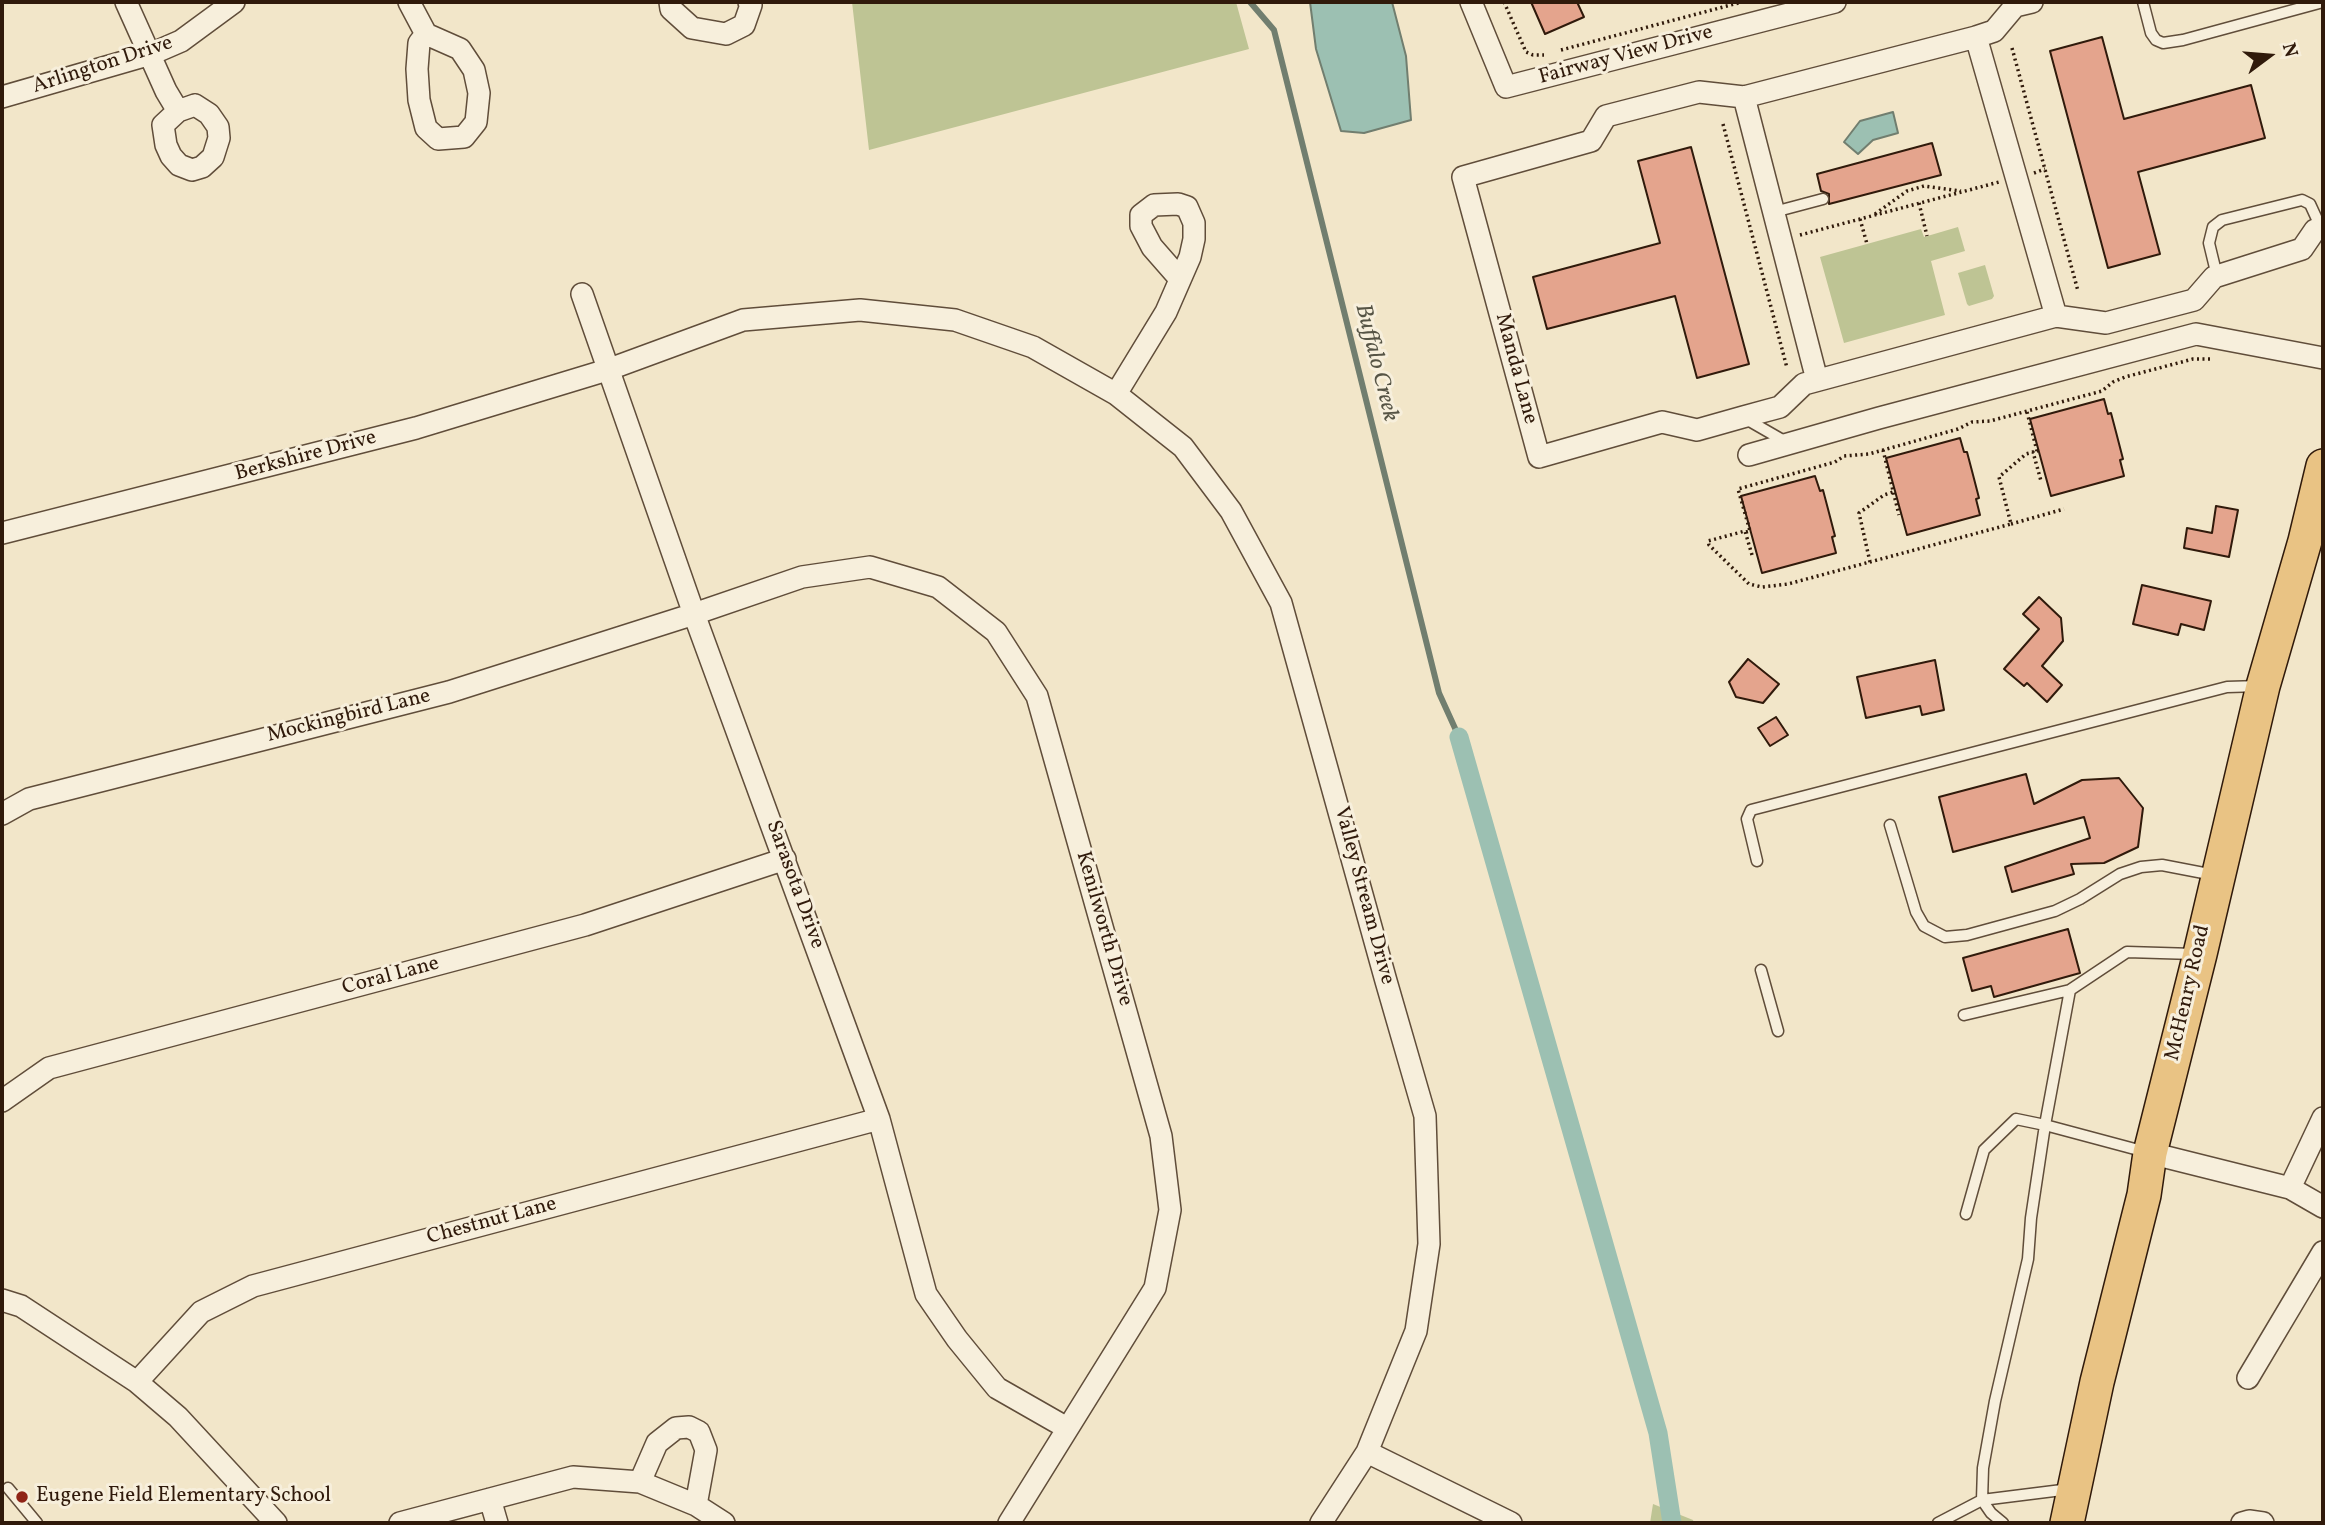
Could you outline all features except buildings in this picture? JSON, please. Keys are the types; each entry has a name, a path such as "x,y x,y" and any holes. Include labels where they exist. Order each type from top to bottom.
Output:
{"main road":[{"name":"McHenry Road","path":"2067,1523 2097,1382 2144,1195 2150,1153 2263,686 2314,544 2323,466"}],"street":[{"path":"126,2 166,91 178,111"},
{"name":"Arlington Drive","path":"2,97 151,54 181,41 234,2"},
{"path":"409,2 426,34 460,50 474,70 480,93 476,122 464,137 438,139 426,128 419,100 417,69 419,43 426,34"},
{"path":"670,2 671,9 692,28 726,34 744,25 751,5 749,2"},
{"name":"Fairway View Drive","path":"1471,2 1506,87 1835,2"},
{"name":"Manda Lane","path":"2032,2 2015,6 1994,31 1976,37 1744,97 1699,92 1606,116 1591,141 1463,177 1539,457 1662,422 1697,430 1780,407 1804,384 2056,316 2106,323 2194,300 2217,276 2302,249 2315,230 2322,227"},
{"path":"1976,37 2056,316"},
{"path":"1744,97 1817,380"},
{"path":"1115,394 1166,312 1180,279"},
{"name":"Sarasota Drive","path":"582,294 694,614 878,1119 926,1294 957,1339 998,1388 1068,1428"},
{"name":"Valley Stream Drive","path":"607,370 743,320 860,310 955,320 1033,347 1115,394 1183,447 1231,511 1282,603 1425,1116 1429,1244 1416,1331 1367,1452 1321,1523"},
{"path":"1749,455 2196,334 2323,358"},
{"name":"Berkshire Drive","path":"2,533 416,428 607,370"},
{"name":"Kenilworth Drive","path":"694,614 802,576 870,567 939,587 996,632 1037,696 1161,1136 1170,1210 1155,1288 1009,1523"},
{"name":"Mockingbird Lane","path":"2,814 29,799 449,692 694,614"},
{"name":"Coral Lane","path":"2,1101 49,1068 585,925 785,859"},
{"path":"2290,1188 2323,1118"},
{"name":"Chestnut Lane","path":"137,1382 201,1312 253,1286 878,1119"},
{"path":"2150,1153 2290,1188 2323,1207"},
{"path":"2248,1378 2323,1252"},
{"path":"2,1300 21,1306 137,1382 178,1417 275,1523"},
{"path":"640,1482 657,1443 676,1428 689,1427 699,1432 706,1450 696,1505"},
{"path":"1367,1452 1511,1523"},
{"path":"400,1523 573,1477 640,1482 696,1505 724,1523"},
{"path":"490,1499 497,1523"},
{"path":"2242,1523 2263,1523"}],"lane":[{"path":"2143,2 2151,33 2156,40 2163,43 2323,2"},
{"path":"1773,212 1823,199"},
{"name":"Manda Lane","path":"2217,276 2209,243 2213,227 2222,220 2302,200 2310,204 2322,227"},
{"path":"1743,417 1788,444"},
{"path":"1757,862 1747,819 1751,810 2227,687 2263,686"},
{"path":"1890,825 1916,912 1924,926 1945,937 1967,935 2055,911 2120,874 2141,867 2162,865 2217,876"},
{"path":"1964,1015 2070,990 2127,952 2200,954"},
{"path":"1761,970 1778,1031"},
{"path":"2003,1523 1991,1513 1982,1500 1983,1468 1995,1401 2028,1259 2031,1218 2045,1125 2070,990"},
{"path":"1966,1214 1984,1150 2016,1119 2150,1153"},
{"path":"8,1488 37,1523"},
{"path":"1938,1523 1982,1500 2073,1489"},
{"path":"1963,1523 1965,1509"}],"path":[{"path":"1504,2 1526,52 1541,55 1742,2"},
{"path":"2012,48 2078,291"},
{"path":"1723,124 1787,368"},
{"path":"1781,240 2045,169"},
{"path":"1874,215 1907,191 1924,186 1964,191"},
{"path":"1919,203 1927,236"},
{"path":"1860,219 1867,244"},
{"path":"2064,509 1788,584 1762,587 1749,584 1708,541 1750,531 1738,489 1835,463 1844,456 1883,450 1958,429 1972,422 1990,422 2102,391 2112,382 2125,377 2193,359 2223,359"},
{"path":"2011,524 2000,477 2026,454 2037,451 2026,412"},
{"path":"1883,450 1899,515"},
{"path":"2033,452 2041,481"},
{"path":"1870,562 1859,513 1884,495 1893,492"},
{"path":"1746,532 1752,555"}],"green space":[{"path":"852,2 1236,2 1249,49 869,150"},
{"path":"1958,227 1965,251 1931,261 1945,315 1844,343 1820,257 1921,229 1924,237"},
{"path":"1985,265 1994,296 1969,306 1958,273"},
{"path":"1653,1504 1693,1520 1694,1523 1650,1523"}],"shaded area":[{"path":"1310,2 1392,2 1406,56 1411,120 1364,133 1341,131 1316,49"},
{"path":"1893,112 1898,133 1873,140 1858,154 1844,142 1860,121"}],"waterway":[{"name":"Buffalo Creek","path":"1250,2 1274,30 1439,693 1459,737"},
{"path":"1459,737 1658,1433 1672,1523"}],"place":[{"name":"Eugene Field Elementary School","path":"22,1497"}]}
